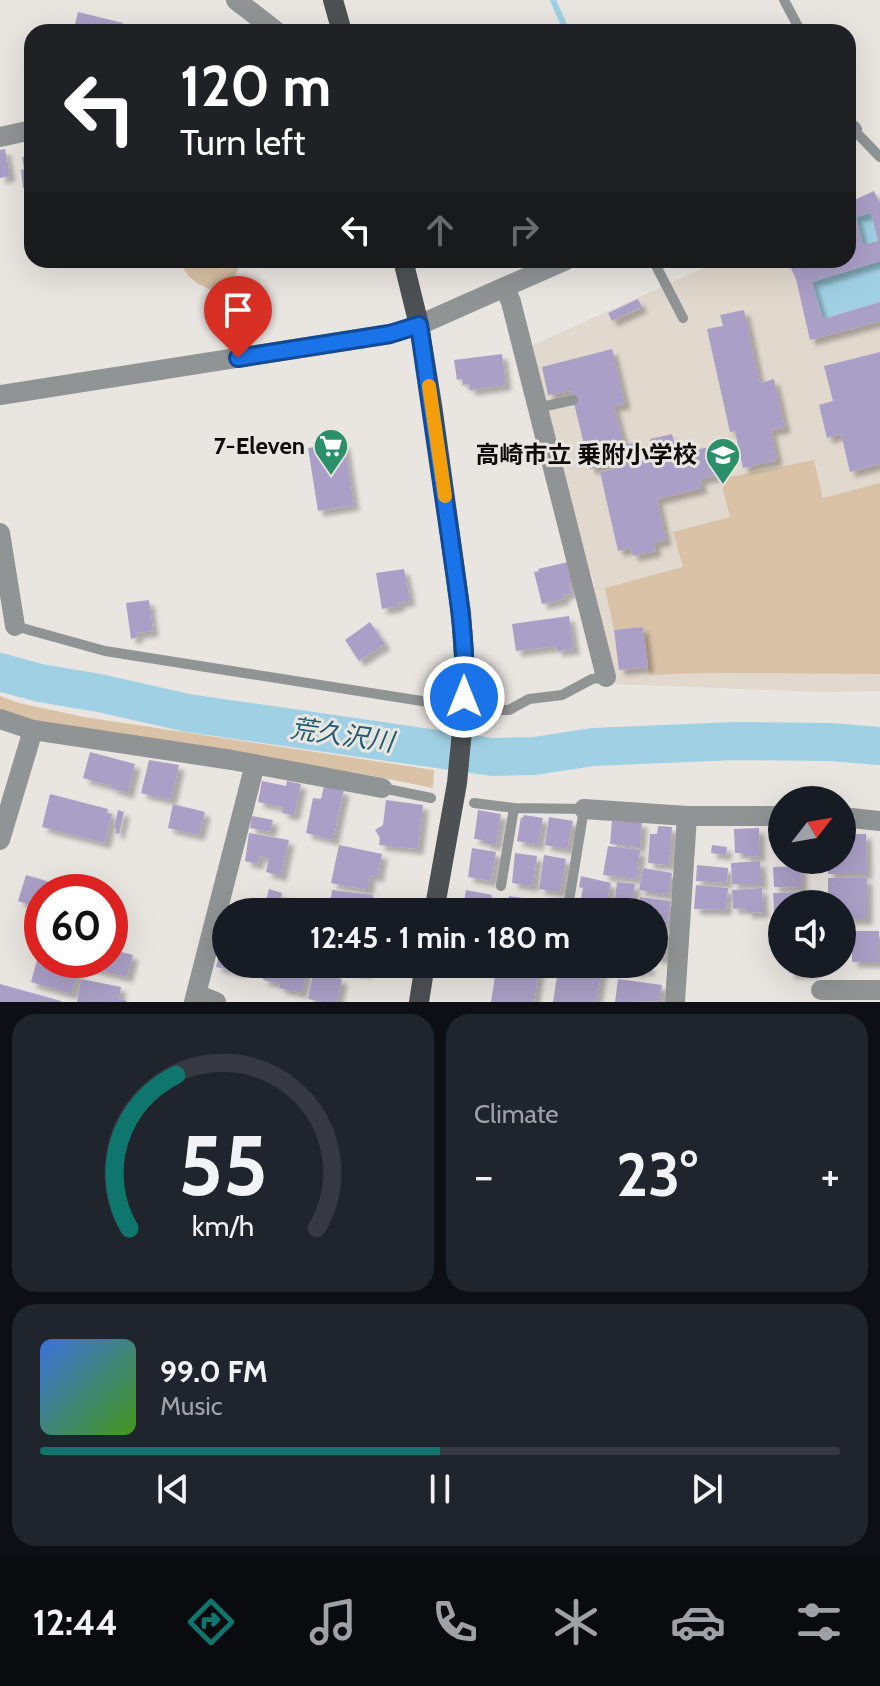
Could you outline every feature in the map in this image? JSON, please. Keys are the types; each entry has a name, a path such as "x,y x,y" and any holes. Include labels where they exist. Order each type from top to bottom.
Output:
{"main road":[{"path":"333,0 340,24"},
{"path":"405,268 419,325 432,405 461,613 465,672 457,783 436,898"},
{"path":"419,1002 423,978"}],"street":[{"path":"236,0 267,24"},
{"path":"0,137 24,132"},
{"path":"0,395 390,334 419,325 549,268"},
{"path":"505,288 606,677"},
{"path":"0,533 15,626"},
{"path":"0,719 33,730 255,764 382,788"},
{"path":"0,840 33,730"},
{"path":"216,1002 195,998 255,764"},
{"path":"584,809 687,816 768,816"},
{"path":"675,1002 687,816"},
{"path":"856,818 880,821"},
{"path":"821,990 880,990"}],"lane":[{"path":"784,0 797,24"},
{"path":"856,134 880,157"},
{"path":"657,268 683,318"},
{"path":"537,408 573,400"},
{"path":"15,626 105,651 447,705"},
{"path":"482,710 509,710 529,699 562,695 592,679 606,677"},
{"path":"382,788 431,798"},
{"path":"474,803 514,808 584,809 569,898"},
{"path":"501,886 514,808"}],"shaded area":[{"name":"高崎市立 乗附小学校","path":"874,191 880,203 880,691 824,692 613,684 591,591 595,586 590,570 585,567 531,346 703,268 856,268 856,199"},
{"path":"184,268 239,268 225,295 204,287"},
{"path":"814,460 823,498 880,483 880,674 649,675 643,627 614,630 605,588 683,567 673,532 730,517 720,479"},
{"path":"0,696 84,717 434,770 433,788 56,725 0,710"}],"water":[{"path":"871,213 878,241 863,245 856,217"},
{"path":"880,261 880,302 823,319 812,282"}],"building":[{"path":"78,12 123,23 123,24 75,24"},
{"path":"5,149 10,176 0,178 0,150"},
{"path":"874,191 880,203 880,261 812,282 823,319 880,302 880,321 810,340 791,268 856,268 856,217 856,199","holes":["871,213 878,241 863,245 856,217"]},
{"path":"638,299 642,307 612,321 608,313"},
{"path":"744,310 760,383 774,379 785,428 771,430 777,460 743,468 735,431 730,432 707,329 723,326 720,315"},
{"path":"612,349 625,404 614,406 624,445 641,441 644,453 653,451 650,439 672,434 677,454 709,447 716,476 700,479 702,488 657,499 666,540 654,543 656,551 633,556 631,548 618,551 600,472 618,468 617,462 590,469 571,391 548,395 542,367"},
{"path":"880,352 880,464 850,472 841,434 827,438 819,405 833,401 824,366"},
{"path":"502,354 506,385 470,390 469,384 463,385 462,379 457,380 454,360"},
{"name":"7-Eleven","path":"344,442 354,505 318,511 308,448"},
{"path":"568,562 573,582 569,583 571,593 563,595 564,599 542,604 534,572"},
{"path":"404,569 410,600 382,609 376,573"},
{"path":"149,600 153,631 137,633 138,637 131,639 126,603"},
{"path":"569,616 574,649 557,651 556,646 516,651 512,624"},
{"path":"370,622 385,644 359,661 345,640"},
{"path":"643,627 648,667 619,670 614,630"},
{"path":"90,752 135,764 128,793 83,778"},
{"path":"149,760 179,765 171,800 141,793"},
{"path":"262,781 286,786 287,781 301,784 294,815 282,813 283,807 258,802"},
{"path":"324,786 344,790 333,840 306,833 313,798 321,799"},
{"path":"50,794 108,809 107,813 112,814 105,843 42,827"},
{"path":"386,800 423,805 418,849 379,845 380,838 375,830 383,825"},
{"path":"173,804 205,812 199,835 168,828"},
{"path":"118,810 124,812 119,834 115,833 114,828"},
{"path":"478,810 501,814 496,845 474,839"},
{"path":"524,815 543,818 538,845 517,841"},
{"path":"252,816 273,820 270,832 250,828"},
{"path":"549,817 573,821 567,849 545,845"},
{"path":"612,821 642,822 640,847 610,844"},
{"path":"658,826 672,827 669,865 648,863 650,834 657,834"},
{"path":"759,828 760,856 744,857 744,853 735,853 734,829"},
{"path":"249,833 289,840 281,876 266,872 269,858 259,856 258,864 245,861"},
{"path":"856,834 866,834 867,874 856,874"},
{"path":"339,845 382,854 378,877 370,875 368,890 331,883"},
{"path":"712,845 727,847 726,855 711,853"},
{"path":"608,846 640,850 637,879 603,875"},
{"path":"472,848 496,852 491,881 468,877"},
{"path":"515,853 537,856 533,886 512,883"},
{"path":"544,855 566,859 560,892 539,889"},
{"path":"760,861 762,884 732,884 731,863"},
{"path":"697,865 728,868 727,883 696,881"},
{"path":"643,868 672,873 668,895 639,890"},
{"path":"773,874 801,874 802,888 774,887"},
{"path":"581,876 611,883 608,898 581,898 583,888 579,887"},
{"path":"828,878 867,878 867,919 856,919 856,890 828,890"},
{"path":"24,882 24,903 18,901"},
{"path":"617,882 635,884 634,898 615,898"},
{"path":"696,885 728,888 726,910 694,909"},
{"path":"762,888 763,912 747,913 746,908 733,909 732,890"},
{"path":"269,889 282,893 281,898 267,898"},
{"path":"332,890 373,895 373,898 331,898"},
{"path":"466,890 492,895 491,898 465,898"},
{"path":"856,931 879,931 879,962 856,962"},
{"path":"128,954 133,955 128,973"},
{"path":"32,978 76,978 72,994 31,982"},
{"path":"305,978 302,993 279,988 280,984 263,980"},
{"path":"312,978 342,979 337,1002 308,999"},
{"path":"495,978 538,978 534,1002 491,1002"},
{"path":"557,978 600,978 596,1002 553,1002"},
{"path":"81,979 121,987 119,999 126,1002 77,1002"},
{"path":"618,979 662,985 660,1001 615,1002"},
{"path":"0,984 61,1001 61,1002 0,1002"}],"waterway":[{"path":"553,0 564,24"},
{"name":"荒久沢川","path":"0,672 188,713 492,757 534,756 593,747 735,741 880,746"}],"slow traffic":[{"path":"429,386 445,496"}],"place":[{"name":"7-Eleven","path":"331,477"},
{"name":"高崎市立 乗附小学校","path":"723,486"}],"route":[{"path":"238,358 390,334 419,325 461,613 464,697"}]}
